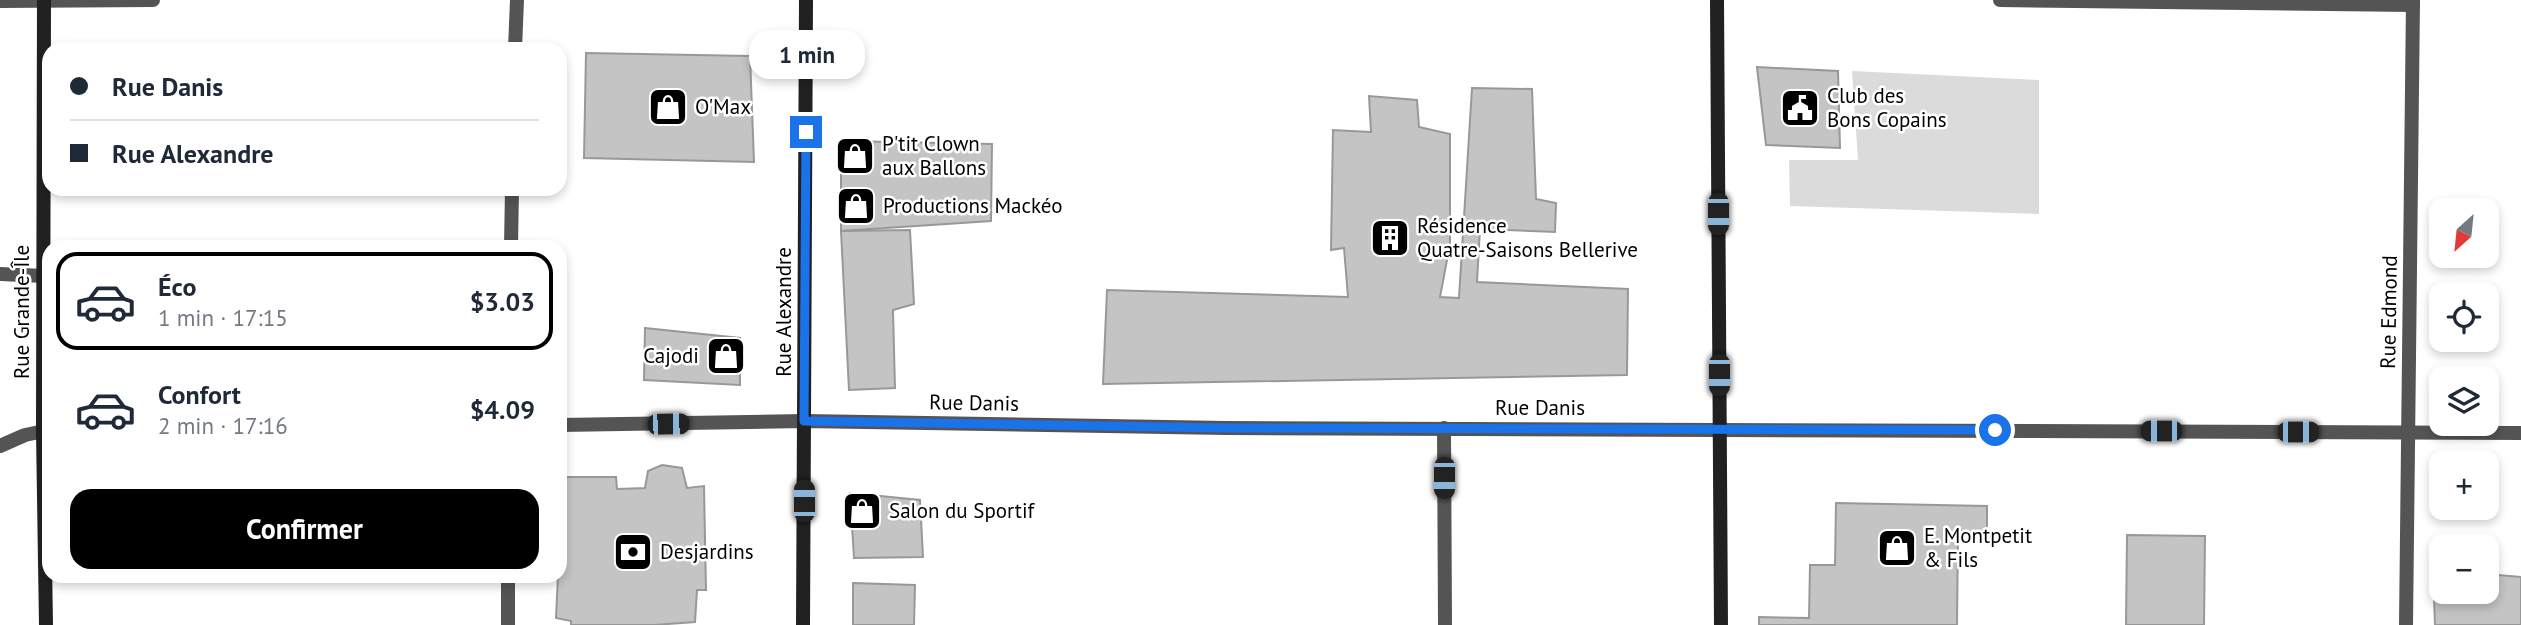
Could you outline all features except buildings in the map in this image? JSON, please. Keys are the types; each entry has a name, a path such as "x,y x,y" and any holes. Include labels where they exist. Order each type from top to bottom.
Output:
{"main road":[{"name":"Rue Alexandre","path":"803,625 806,0"},
{"path":"1717,0 1721,625"},
{"name":"Rue Grande-Île","path":"44,1 44,42"},
{"name":"Rue Grande-Île","path":"44,196 44,240"},
{"name":"Rue Grande-Île","path":"46,583 46,625"}],"street":[{"path":"0,1 153,0"},
{"path":"515,42 516,0"},
{"path":"2000,0 2413,2"},
{"name":"Rue Edmond","path":"2406,625 2413,2"},
{"path":"511,240 512,196"},
{"path":"0,274 42,276"},
{"name":"Rue Danis","path":"567,425 804,421 1239,428 2521,433"},
{"path":"1444,428 1445,625"},
{"path":"0,446 25,435 42,432"},
{"path":"508,583 508,625"}],"shaded area":[{"path":"1852,71 2039,80 2039,214 1790,206 1789,160 1858,160"}],"place":[{"name":"O'Max","path":"668,107"},
{"name":"Club des Bons Copains","path":"1800,108"},
{"name":"P'tit Clown aux Ballons","path":"855,156"},
{"name":"Productions Mackéo","path":"856,206"},
{"name":"Résidence Quatre-Saisons Bellerive","path":"1390,238"},
{"name":"Cajodi","path":"726,356"},
{"name":"Salon du Sportif","path":"862,511"},
{"name":"E. Montpetit & Fils","path":"1897,548"},
{"name":"Desjardins","path":"633,552"}],"route":[{"path":"806,132 804,421 1226,428 1995,430"}]}
